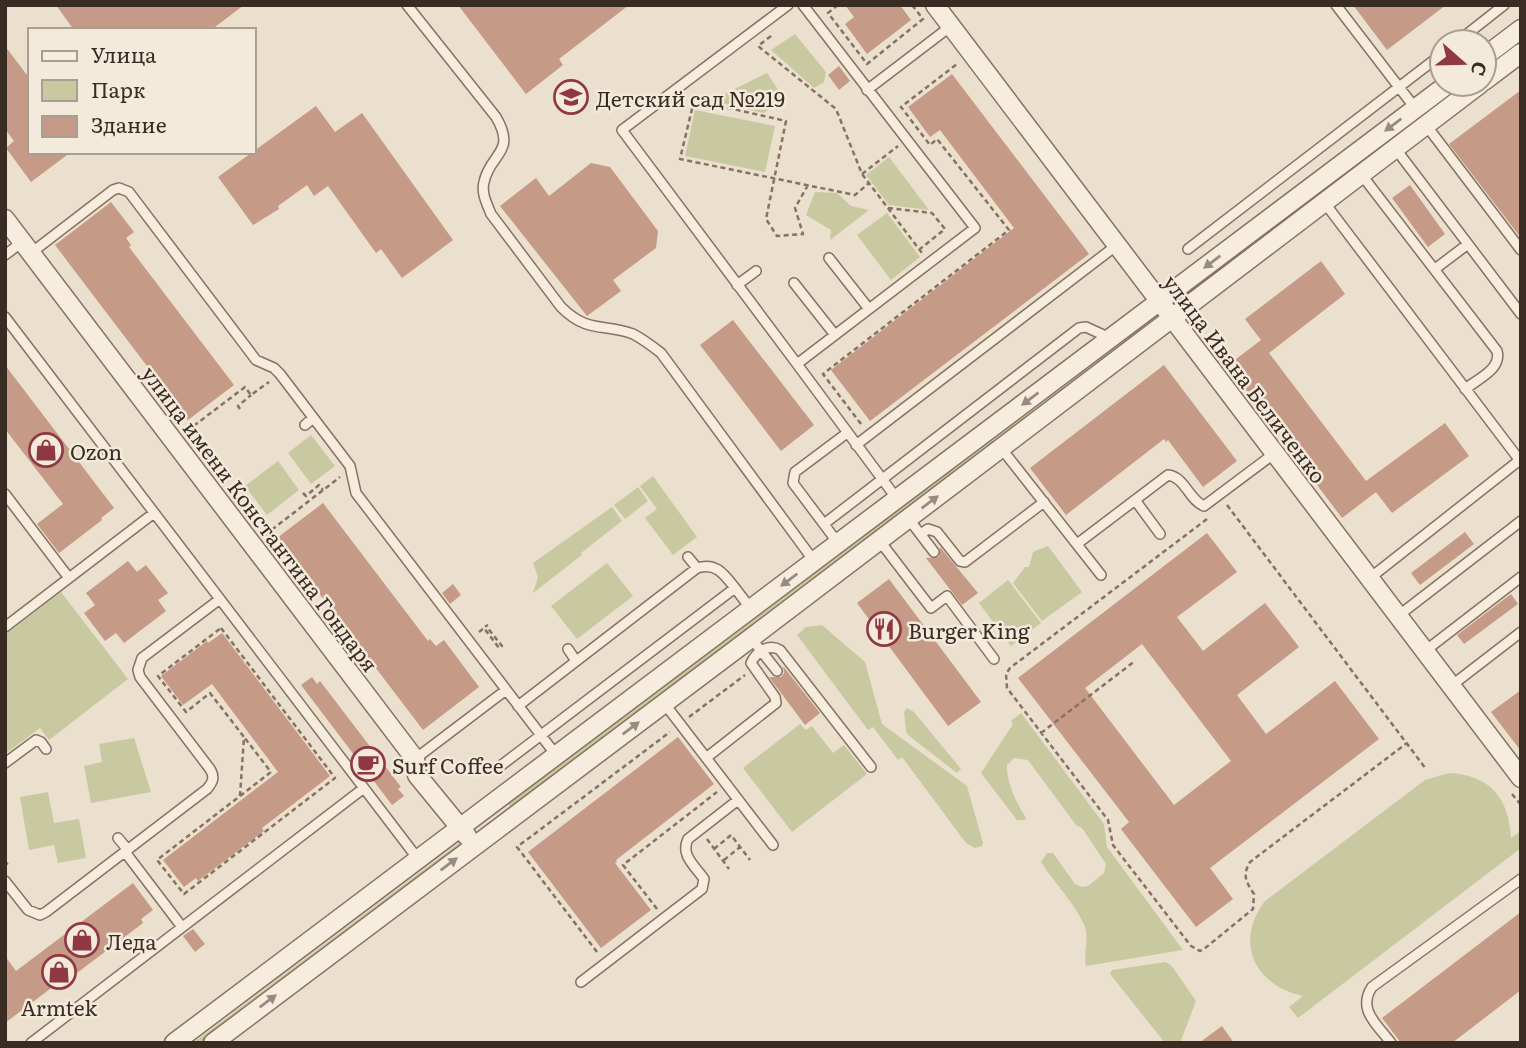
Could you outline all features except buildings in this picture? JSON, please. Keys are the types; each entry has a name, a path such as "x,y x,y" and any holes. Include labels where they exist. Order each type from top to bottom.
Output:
{"street":[{"name":"улица Ивана Беличенко","path":"935,5 1521,778"},
{"path":"1498,46 1521,29"},
{"path":"1498,71 1521,54"},
{"path":"174,1043 1429,98"},
{"path":"213,1043 664,703 757,645 879,540 1462,98"},
{"name":"улица имени Константина Гондаря","path":"5,219 415,759 417,775 474,845"}],"lane":[{"path":"407,5 504,130 503,146 484,182 485,199 491,214 573,319 599,328 631,334 661,353 814,561"},
{"path":"788,5 622,130 897,499"},
{"path":"797,364 975,228 803,5"},
{"path":"1336,5 1415,108"},
{"path":"1475,28 1504,5"},
{"path":"867,90 951,26"},
{"path":"1188,249 1428,65"},
{"path":"1426,125 1521,250"},
{"path":"1395,148 1521,314"},
{"path":"1362,174 1497,351 1499,356 1494,367 1465,389"},
{"path":"5,255 27,247 113,190 125,189 256,360 274,368 280,374 309,422 351,469 356,493 556,755"},
{"path":"1324,202 1520,461 1370,578"},
{"path":"1435,269 1468,244"},
{"path":"856,445 1117,245"},
{"path":"829,258 869,309"},
{"path":"737,285 756,271"},
{"path":"794,283 835,335"},
{"path":"7,322 418,859"},
{"path":"824,524 1079,328 1086,327 1110,338"},
{"path":"838,543 793,483 793,475 847,433"},
{"path":"1001,448 1101,575"},
{"path":"1077,544 1168,475 1176,477 1197,502 1204,506 1275,453"},
{"path":"5,495 69,578"},
{"path":"1135,500 1160,534"},
{"path":"920,534 928,530 937,532 960,561 965,562 1044,502"},
{"path":"5,627 154,513"},
{"path":"908,518 934,552"},
{"path":"1398,616 1521,521"},
{"path":"879,540 930,608 947,596 993,659"},
{"path":"688,557 697,568"},
{"path":"518,706 697,568 714,567 722,572 751,609"},
{"path":"1425,651 1521,577"},
{"path":"499,767 735,588"},
{"path":"5,881 27,910 40,915 213,783 214,774 140,677 138,670 142,658 220,599"},
{"path":"1451,686 1521,632"},
{"path":"706,758 776,703 775,697 753,669 757,645"},
{"path":"757,645 777,671"},
{"path":"757,645 780,650 871,767"},
{"path":"568,649 576,661"},
{"path":"415,759 506,690"},
{"path":"664,703 773,845"},
{"path":"5,763 36,740 46,749"},
{"path":"31,1043 364,788"},
{"path":"581,982 702,889 704,879 685,854 688,839 738,800"},
{"path":"118,838 183,927"},
{"path":"1391,1043 1365,1005 1366,995 1372,987 1521,879"}],"path":[{"path":"838,5 828,13 867,64 923,19 912,5"},
{"path":"777,31 758,46 836,109 862,174 929,262"},
{"path":"808,185 795,208 803,234 777,236 766,219 774,178 786,121 702,102 692,108 680,159 774,178 808,185 855,195 869,183"},
{"path":"862,174 918,130"},
{"path":"887,208 932,213 945,229 920,249"},
{"path":"240,409 237,406 280,374"},
{"path":"174,441 244,387 251,395"},
{"path":"253,544 351,469"},
{"path":"303,493 306,496 319,485 323,490"},
{"path":"1227,505 1426,769"},
{"path":"1216,513 1010,668 1006,674 1007,688 1108,820 1113,845 1191,946 1200,951 1253,909 1254,894 1245,875 1250,862 1407,743"},
{"path":"484,628 499,648 502,646 486,626 488,625"},
{"path":"221,628 335,778 184,894 157,860 271,772 244,737 210,694 186,712 158,676 221,628"},
{"path":"1041,733 1135,661"},
{"path":"599,955 517,847 753,669"},
{"path":"240,796 244,737"},
{"path":"658,910 623,864 722,788"},
{"path":"688,815 729,869"},
{"path":"714,849 731,835 750,860"},
{"path":"723,861 740,847"}],"green space":[{"path":"795,34 826,72 824,82 814,88 771,50"},
{"path":"767,73 783,97 764,113 710,101"},
{"path":"695,110 775,126 765,172 685,156"},
{"path":"1412,122 1415,126 1205,285 1201,280"},
{"path":"889,157 929,210 889,205 866,175"},
{"path":"815,192 837,193 851,206 869,210 830,240 831,230 806,215"},
{"path":"887,213 920,257 891,280 857,235"},
{"path":"1141,326 1144,331 512,809 508,804"},
{"path":"311,435 335,466 311,484 288,453"},
{"path":"278,461 299,490 267,515 245,486"},
{"path":"653,476 697,537 673,555 645,518 657,509 640,486"},
{"path":"638,487 648,501 625,519 614,505"},
{"path":"612,507 622,521 533,593 538,577 533,563"},
{"path":"1048,546 1082,592 1042,621 1013,583 1025,567 1029,567 1033,552"},
{"path":"607,563 633,596 577,639 551,606"},
{"path":"1008,580 1041,623 1011,646 979,603"},
{"path":"61,592 128,679 49,740 40,728 5,754 5,635"},
{"path":"822,625 865,662 882,724 967,786 982,846 975,848 966,843 902,757 898,760 873,727 868,730 797,635 806,627"},
{"path":"907,708 914,712 961,769 957,773 908,735 904,712"},
{"path":"1021,713 1104,824 1107,847 1183,950 1086,966 1085,927 1041,862 1047,853 1053,853 1075,884 1082,887 1088,886 1104,873 1106,864 1082,828 1076,825 1028,760 1014,758 1007,765 1010,786 1025,820 1017,820 981,773 1013,724 1011,721"},
{"path":"800,724 806,730 812,726 833,753 844,745 867,774 792,832 743,768"},
{"path":"134,738 151,792 91,803 84,766 102,762 99,744"},
{"path":"1449,773 1476,778 1495,791 1506,811 1511,838 1521,831 1521,848 1298,1018 1289,1007 1303,996 1272,982 1261,972 1250,946 1256,916 1265,901 1425,780"},
{"path":"48,792 54,823 79,819 86,858 58,863 54,845 29,850 20,797"},
{"path":"459,843 462,847 203,1043 193,1043"},
{"path":"1165,962 1171,965 1196,1001 1180,1043 1165,1043 1110,974 1112,970"}],"place":[{"name":"Детский сад №219","path":"571,97"},
{"name":"Ozon","path":"46,450"},
{"name":"Burger King","path":"884,629"},
{"name":"Surf Coffee","path":"368,764"},
{"name":"Леда","path":"82,940"},
{"name":"Armtek","path":"59,972"}]}
